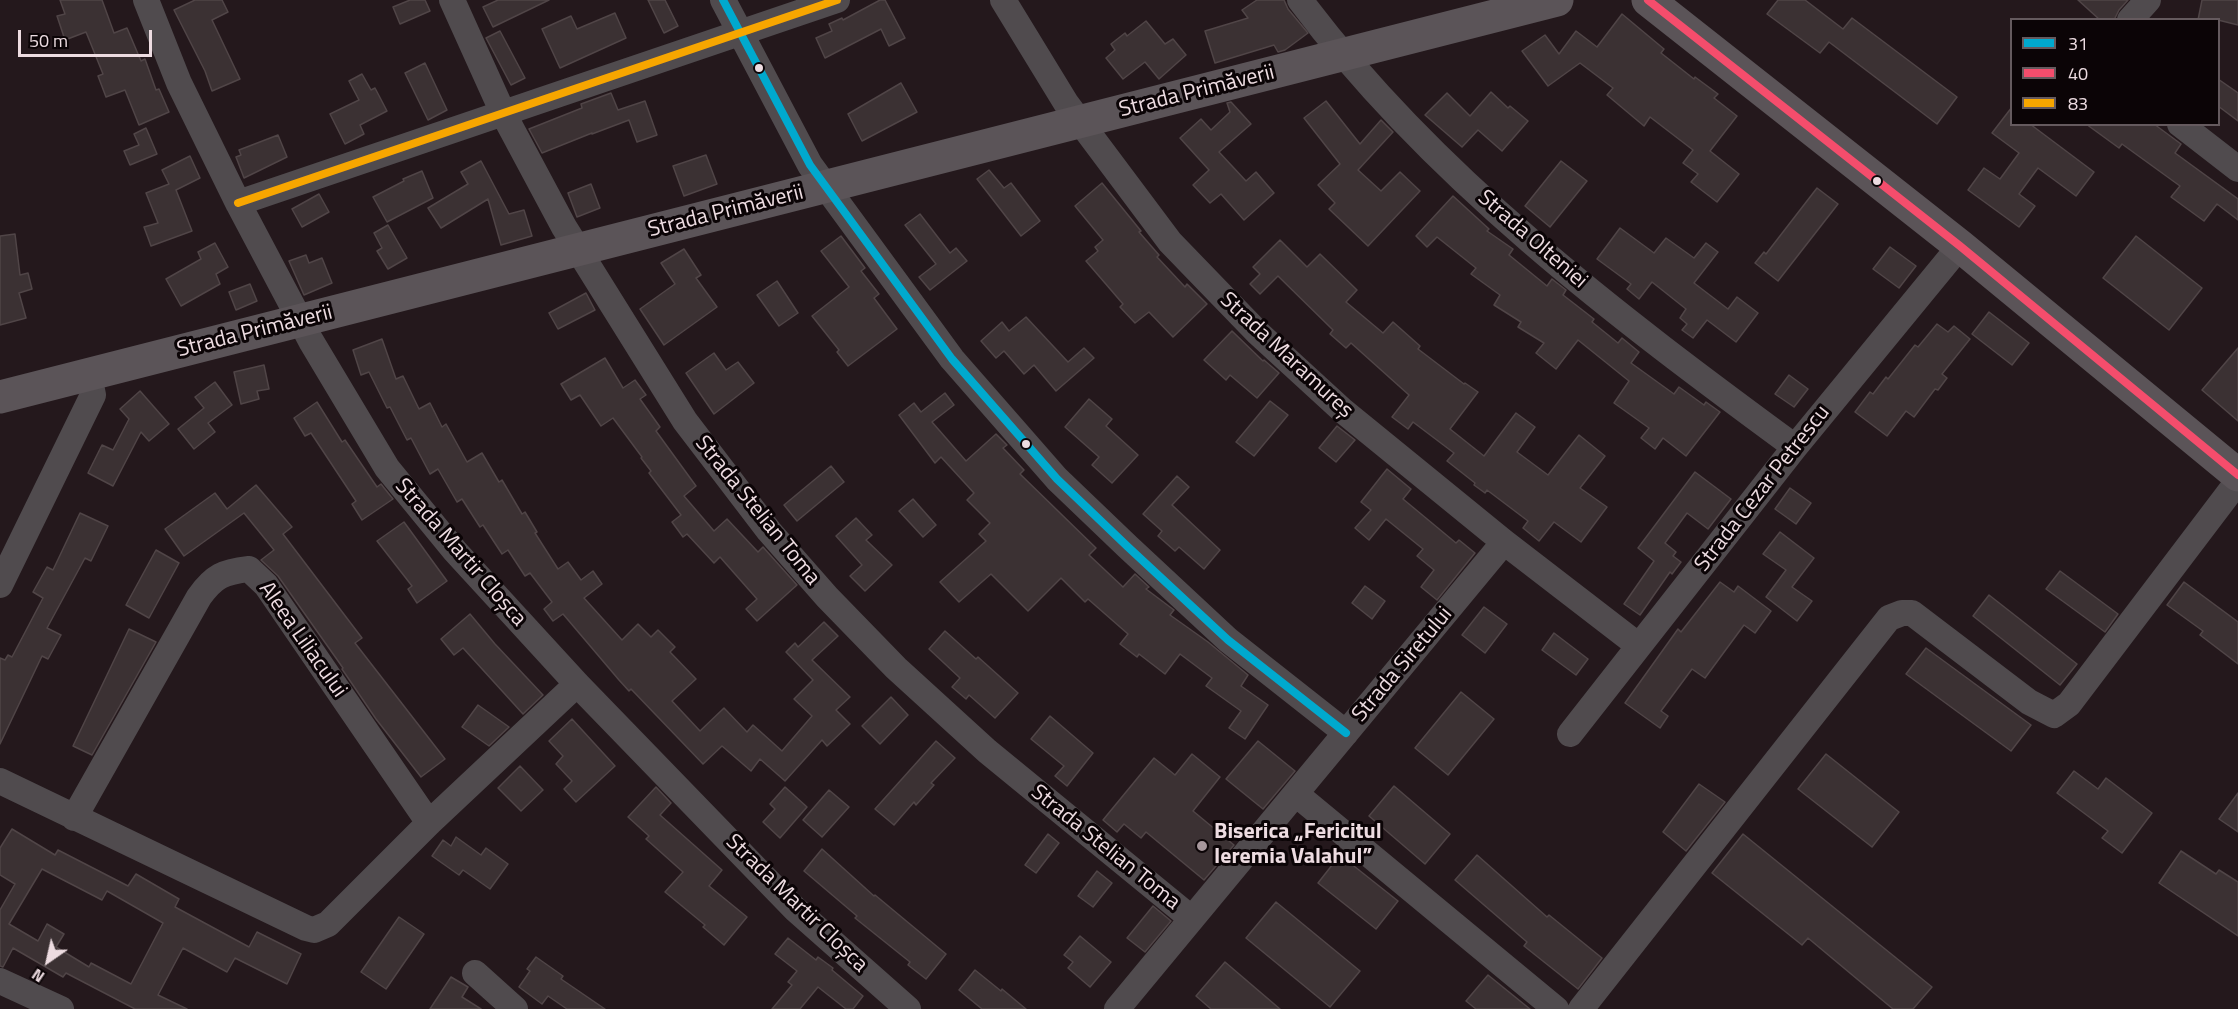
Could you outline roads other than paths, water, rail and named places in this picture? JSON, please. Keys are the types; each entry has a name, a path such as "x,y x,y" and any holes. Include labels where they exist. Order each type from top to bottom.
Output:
{"main road":[{"name":"Strada Primăverii","path":"0,397 1557,0"},
{"path":"1647,0 1960,246 2238,475"}],"street":[{"name":"Strada Martir Cloșca","path":"146,0 179,83 238,203 300,319 387,468 455,551 577,684 795,909 908,1009"},
{"name":"Strada Stelian Toma","path":"452,0 503,113 564,227 685,421 769,531 827,597 896,668 987,751 1191,918"},
{"path":"723,0 810,165 952,359 1057,479 1228,640 1346,734"},
{"path":"238,203 837,0"},
{"name":"Strada Maramureș","path":"1003,0 1066,103 1170,242 1258,333 1342,410 1504,542 1639,646"},
{"name":"Strada Olteniei","path":"1300,0 1327,35 1453,172 1600,299 1795,447"},
{"path":"2132,18 2148,0"},
{"path":"2183,126 2238,169"},
{"name":"Strada Cezar Petrescu","path":"1570,734 1795,447 1960,246"},
{"path":"0,585 93,395 89,375"},
{"path":"1581,1009 1889,618 1902,613 1912,613 2029,702 2054,715 2069,704 2238,481"},
{"name":"Strada Siretului","path":"1117,1009 1504,542"},
{"name":"Aleea Liliacului","path":"74,818 199,597 210,582 228,571 249,569 266,585 429,823"},
{"path":"0,781 286,919 314,930 327,924 429,823 577,684"},
{"path":"1296,794 1556,1009"},
{"path":"475,973 515,1009"},
{"path":"0,981 61,1009"}],"place":[{"name":"Biserica „Fericitul Ieremia Valahul”","path":"1202,846"}]}
